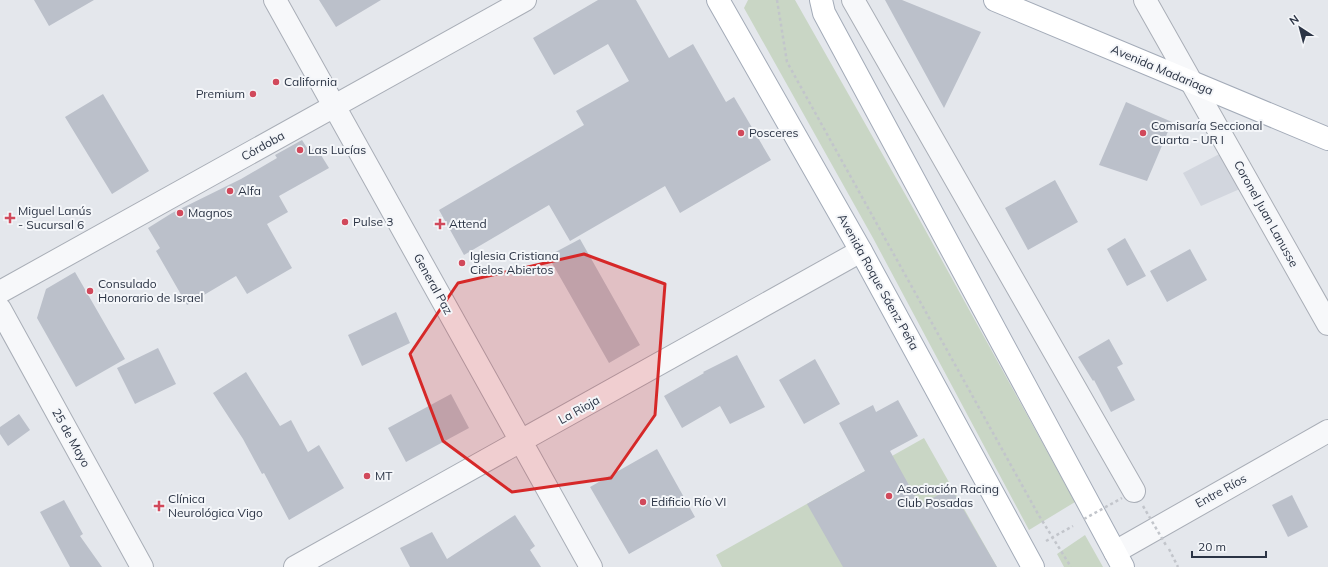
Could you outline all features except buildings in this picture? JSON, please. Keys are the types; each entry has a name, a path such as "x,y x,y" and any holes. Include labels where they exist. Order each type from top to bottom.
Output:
{"main road":[{"name":"Avenida Roque Sáenz Peña","path":"718,0 861,251 1029,560"},
{"path":"821,0 824,13 1119,559"},
{"name":"Avenida Madariaga","path":"996,0 1328,139"}],"street":[{"name":"General Paz","path":"275,0 591,567"},
{"name":"Córdoba","path":"0,292 525,0"},
{"path":"853,0 1133,498"},
{"name":"Coronel Juan Lanusse","path":"1145,0 1328,324"},
{"name":"La Rioja","path":"295,567 861,251"},
{"name":"25 de Mayo","path":"0,310 142,567"},
{"name":"Entre Ríos","path":"1119,559 1328,431"}],"path":[{"path":"778,0 787,62 1038,514 1071,567"},
{"path":"1029,560 1053,537 1084,519 1133,498 1167,547 1178,567"}],"highlighted area":[{"path":"584,254 665,284 655,415 611,478 512,492 443,441 410,354 458,283"}],"shaded area":[{"path":"1229,149 1249,185 1201,206 1183,173"}],"green space":[{"path":"748,0 795,0 917,215 1075,502 1029,530 873,238 744,8"},
{"name":"Asociación Racing Club Posadas","path":"924,438 997,567 722,567 716,555"},
{"path":"1085,535 1103,567 1064,567 1057,554"}],"place":[{"name":"California","path":"276,82"},
{"name":"Premium","path":"253,94"},
{"name":"Posceres","path":"741,133"},
{"name":"Comisaría Seccional Cuarta - UR I","path":"1143,133"},
{"name":"Las Lucías","path":"300,150"},
{"name":"Alfa","path":"230,191"},
{"name":"Magnos","path":"180,213"},
{"name":"Miguel Lanús - Sucursal 6","path":"10,218"},
{"name":"Pulse 3","path":"345,222"},
{"name":"Attend","path":"440,224"},
{"name":"Iglesia Cristiana Cielos Abiertos","path":"462,263"},
{"name":"Consulado Honorario de Israel","path":"90,291"},
{"name":"MT","path":"367,476"},
{"name":"Asociación Racing Club Posadas","path":"889,496"},
{"name":"Edificio Río VI","path":"643,502"},
{"name":"Clínica Neurológica Vigo","path":"159,506"}]}
